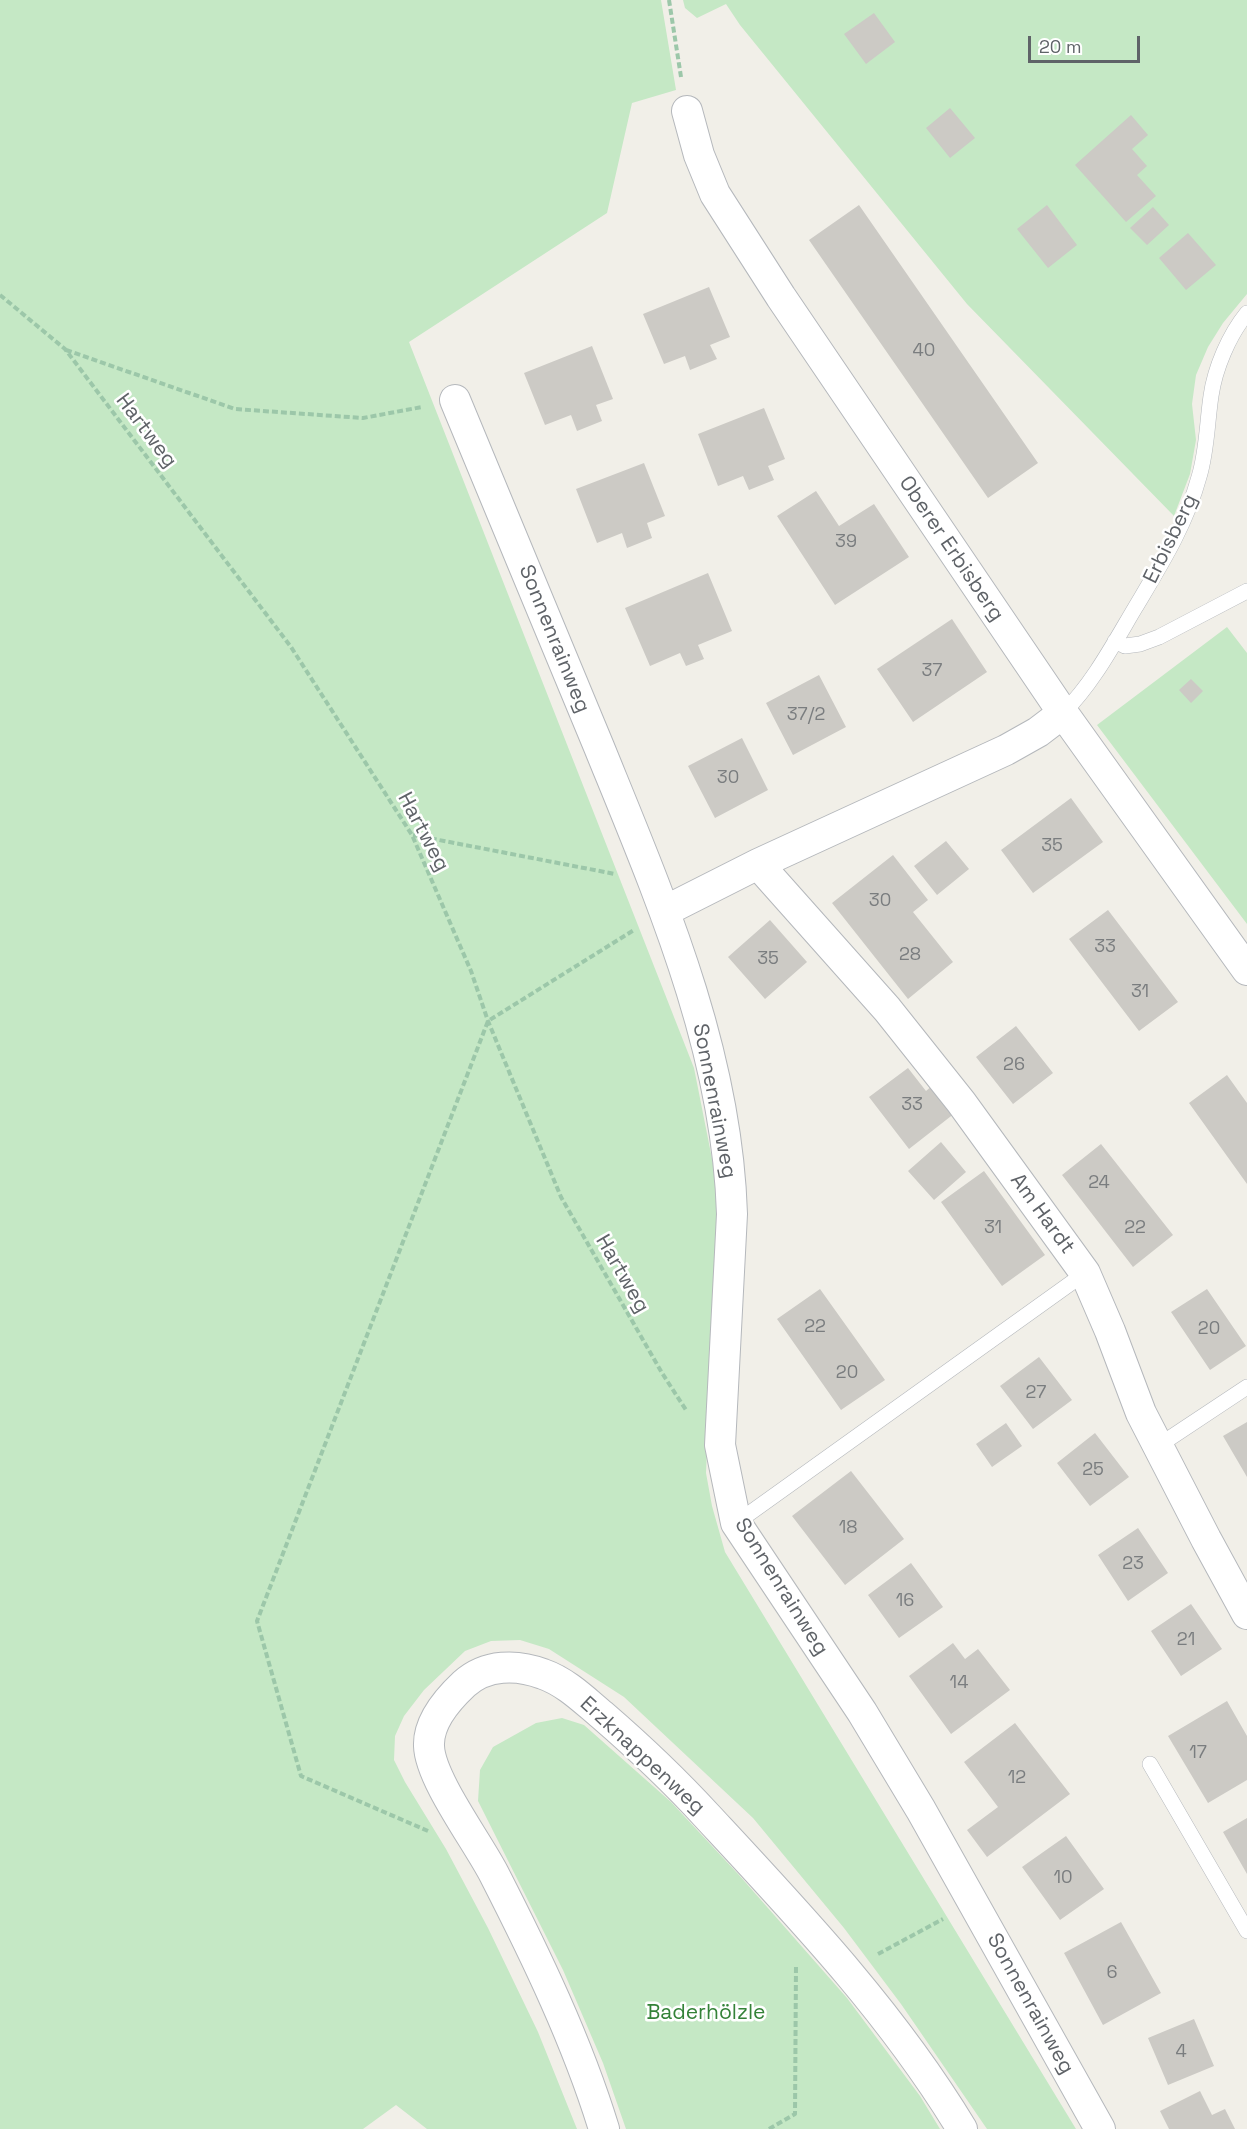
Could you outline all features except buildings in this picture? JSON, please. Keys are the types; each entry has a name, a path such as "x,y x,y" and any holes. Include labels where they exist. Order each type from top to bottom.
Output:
{"street":[{"name":"Oberer Erbisberg","path":"687,111 699,155 715,195 788,307 1063,713 1247,970"},
{"name":"Sonnenrainweg","path":"455,400 654,882 689,983 709,1058 727,1144 731,1181 732,1214 720,1445 736,1523 862,1712 915,1800 1100,2129"},
{"path":"665,911 758,864 1006,750 1038,732 1063,713"},
{"name":"Am Hardt","path":"758,864 887,1010 968,1111 1084,1273 1110,1331 1141,1413 1247,1614"},
{"name":"Erzknappenweg","path":"604,2129 592,2091 538,1964 485,1856 431,1761 430,1736 434,1723 443,1709 468,1680 483,1672 503,1666 523,1668 544,1674 566,1686 629,1738 662,1769 806,1922 849,1972 924,2069 962,2129"}],"lane":[{"name":"Erbisberg","path":"1063,713 1089,682 1172,545 1200,476 1206,450 1216,375 1234,332 1247,313"},
{"path":"1115,641 1125,646 1140,644 1159,637 1247,591"},
{"path":"736,1523 1084,1273"},
{"path":"1158,1446 1247,1387"},
{"path":"1150,1764 1247,1931"}],"path":[{"path":"669,0 687,111"},
{"name":"Hartweg","path":"0,295 65,349 291,647 412,835 471,970 488,1021 561,1197 662,1373 687,1411 720,1445"},
{"path":"65,349 236,410 363,418 455,400"},
{"path":"412,835 654,882"},
{"path":"431,1833 301,1776 257,1621 488,1021 665,911"},
{"path":"874,1957 943,1919"},
{"path":"769,2129 795,2114 796,1969"}],"green space":[{"path":"0,0 661,0 676,90 632,103 607,213 409,342 694,1068 718,1189 706,1473 712,1506 725,1552 1076,2129 987,2129 901,2004 844,1928 753,1818 624,1697 549,1649 520,1640 491,1641 465,1651 424,1690 404,1716 395,1736 394,1760 446,1849 488,1928 538,2032 577,2129 427,2129 396,2105 363,2129 0,2129"},
{"path":"683,0 1247,0 1247,294 1223,323 1208,347 1196,375 1192,404 1196,440 1190,474 1174,516 967,304 740,25 726,4 697,18 685,8"},
{"path":"1227,627 1247,653 1247,924 1097,725"},
{"name":"Baderhölzle","path":"562,1718 584,1725 671,1802 739,1875 847,1998 920,2096 940,2129 626,2129 603,2063 563,1970 478,1801 480,1770 493,1747 536,1723"}]}
